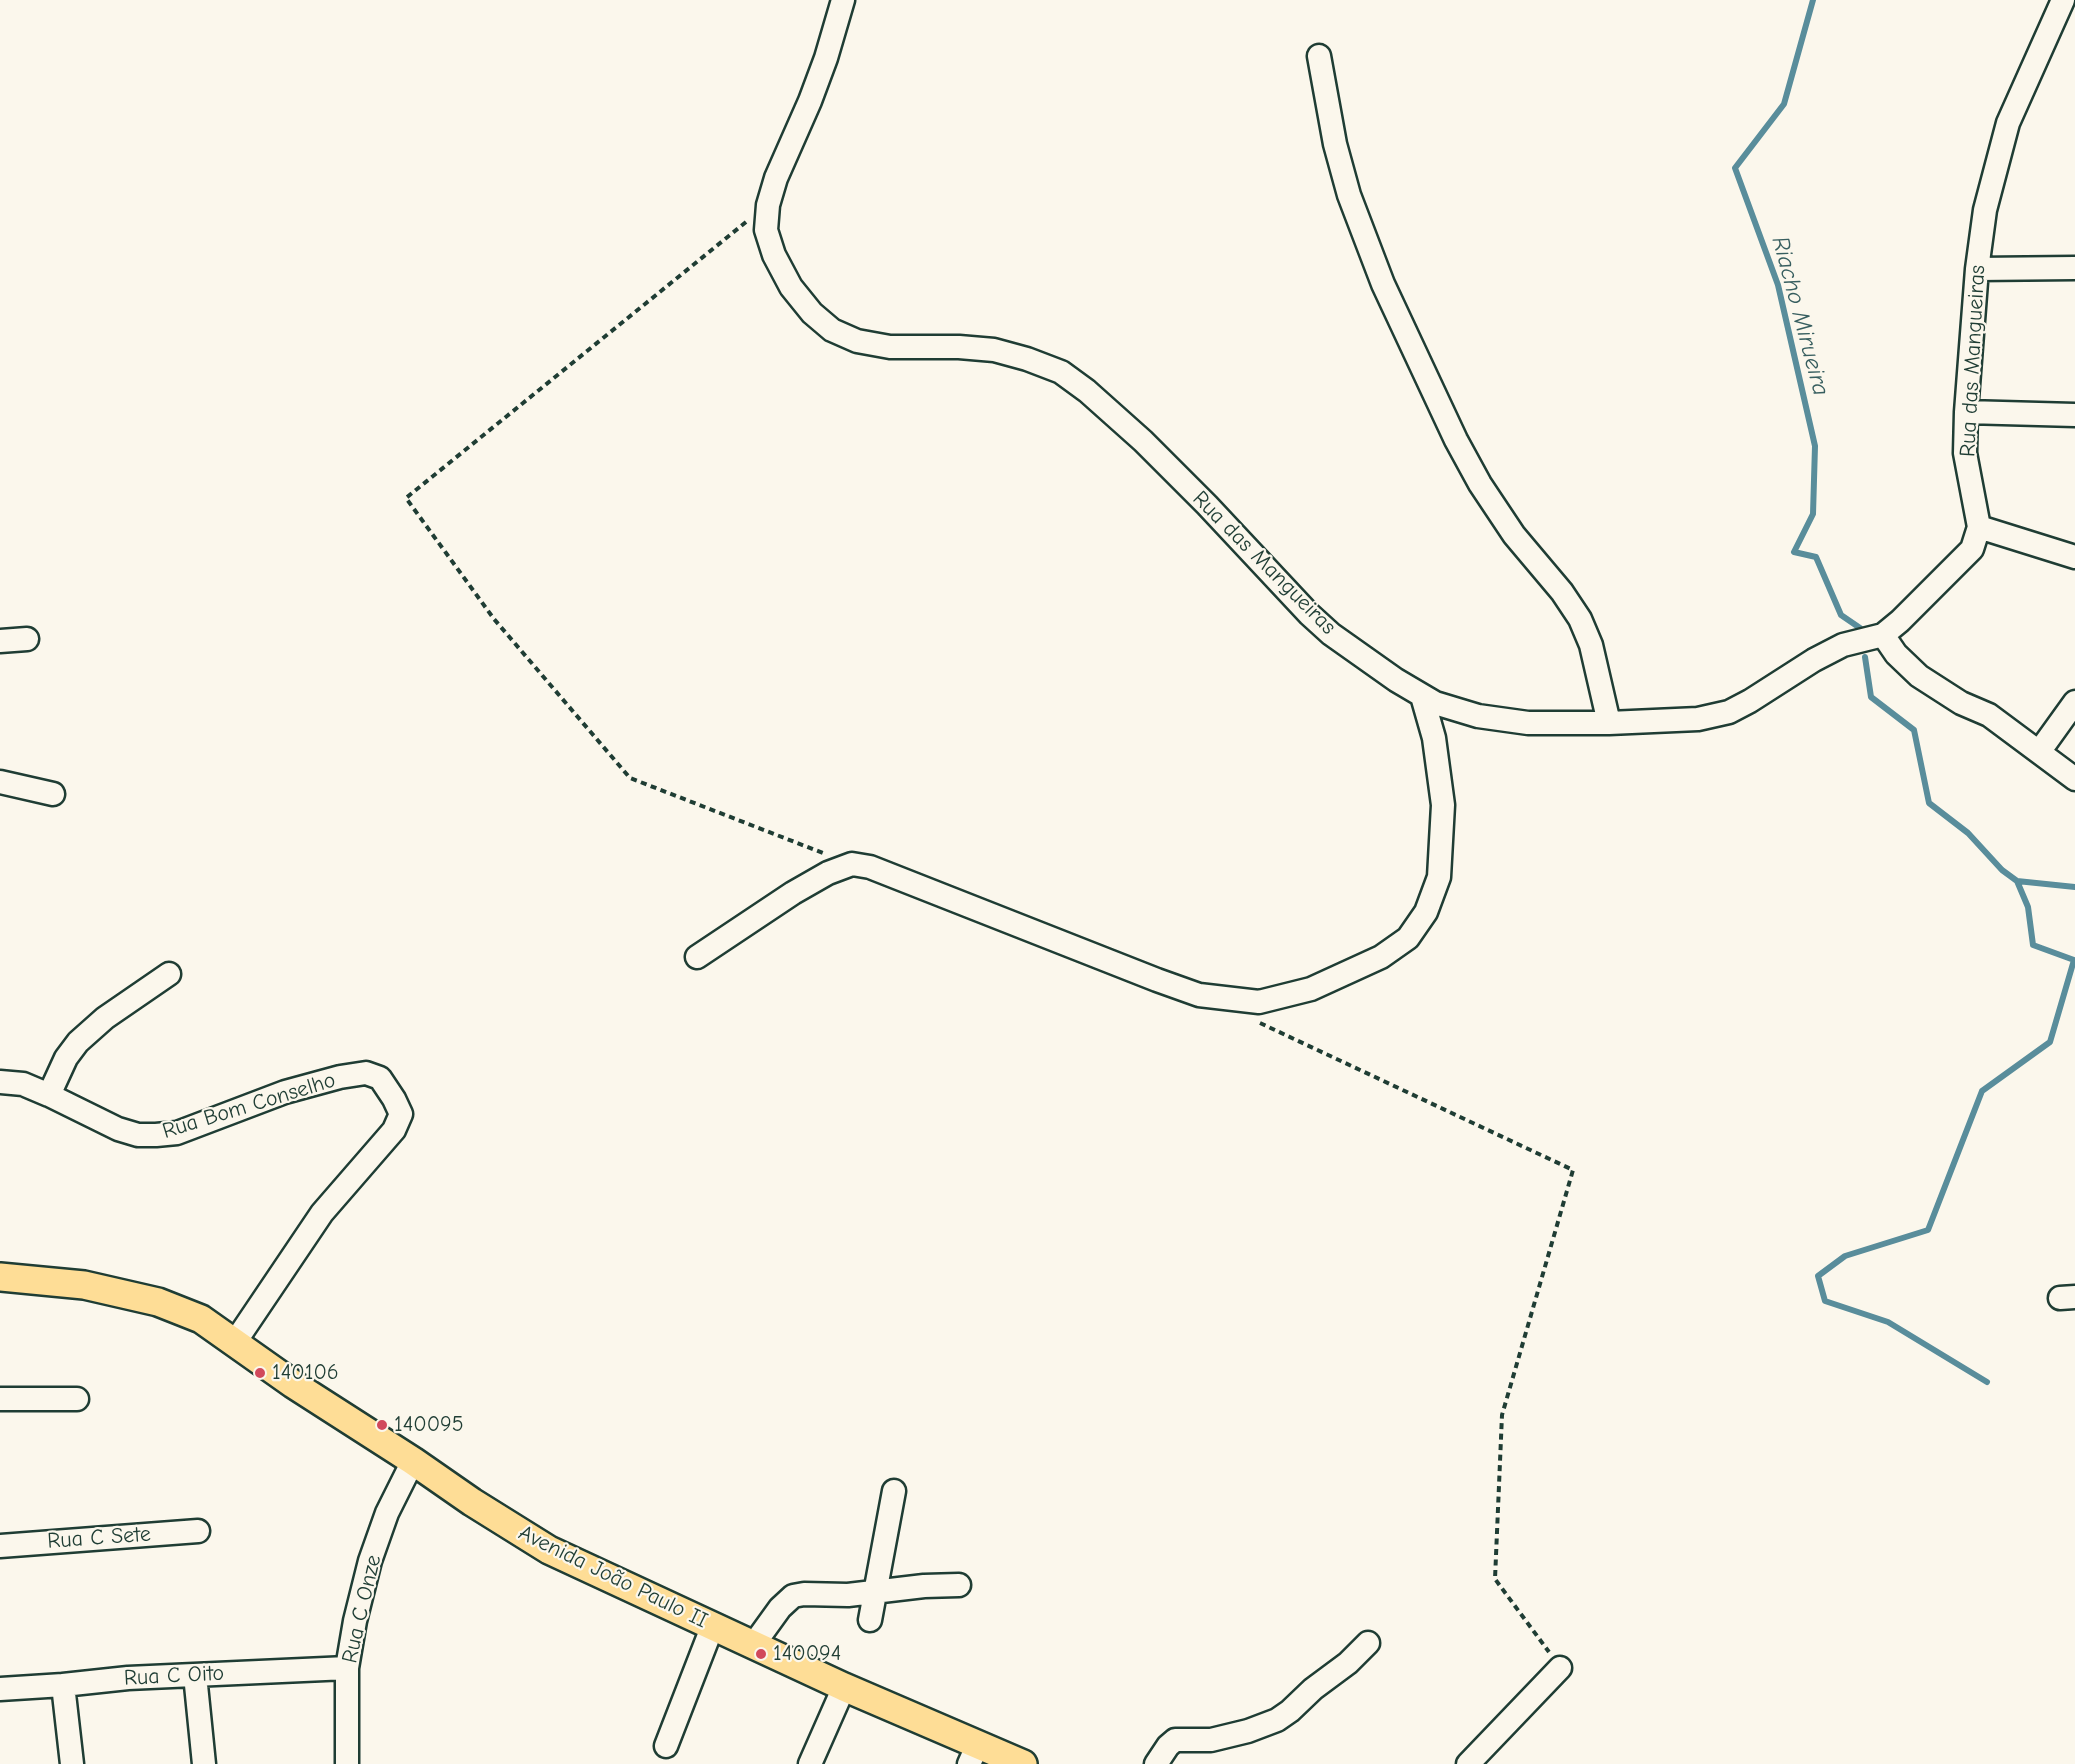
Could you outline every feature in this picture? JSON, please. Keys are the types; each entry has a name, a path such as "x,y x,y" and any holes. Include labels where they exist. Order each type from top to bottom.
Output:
{"main road":[{"name":"Avenida João Paulo II","path":"0,1277 84,1285 158,1302 201,1319 472,1502 549,1550 844,1687 973,1754 1023,1764"}],"street":[{"name":"Rua das Mangueiras","path":"843,0 826,58 776,178 768,205 766,230 780,266 791,287 812,313 832,330 856,341 890,346 994,350 1027,358 1061,372 1100,402 1143,441 1207,505 1309,614 1331,634 1396,680 1435,703 1478,716 1528,723 1609,723 1698,719 1729,712 1843,645 1882,635 1900,621 1972,549 1979,527 1965,453 1966,412 1977,269 1985,210 2008,123 2063,0"},
{"path":"1319,56 1335,144 1349,195 1383,284 1456,440 1480,484 1514,535 1562,592 1580,618 1591,645 1609,723"},
{"path":"1977,269 2075,268"},
{"path":"1966,412 2075,414"},
{"path":"1979,527 2075,557"},
{"path":"1882,635 1896,654 1919,676 1961,703 1989,715 2075,779"},
{"path":"0,641 27,639"},
{"path":"697,957 793,892 828,873 852,864 870,867 1199,995 1259,1002 1311,989 1381,957 1408,938 1426,912 1439,877 1443,805 1434,738 1422,696"},
{"path":"2039,752 2075,702"},
{"path":"0,782 53,794"},
{"path":"50,1095 66,1058 78,1042 105,1018 170,974"},
{"name":"Rua Bom Conselho","path":"0,1082 23,1084 118,1129 138,1135 156,1135 177,1133 285,1092 340,1077 366,1073 380,1078 401,1114 394,1130 374,1156 322,1213 235,1342"},
{"path":"0,1399 76,1399"},
{"name":"Rua C Onze","path":"347,1764 347,1668 355,1621 370,1560 387,1513 413,1461"},
{"path":"870,1620 894,1491"},
{"name":"Rua C Sete","path":"0,1546 198,1531"},
{"path":"754,1644 780,1608 793,1596 848,1595 924,1586 959,1585"},
{"path":"666,1746 713,1625"},
{"path":"1156,1764 1175,1740 1211,1740 1248,1731 1277,1720 1348,1663 1368,1643"},
{"name":"Rua C Oito","path":"0,1689 128,1678 347,1668"},
{"path":"1468,1764 1560,1668"},
{"path":"195,1674 204,1764"},
{"path":"63,1685 72,1764"},
{"path":"810,1764 844,1687"}],"path":[{"path":"768,205 406,498 494,619 630,778 852,864"},
{"path":"1252,1020 1574,1170 1502,1415 1496,1579 1560,1668"}],"waterway":[{"name":"Riacho Mirueira","path":"1813,0 1784,104 1735,168 1778,285 1815,446 1813,514 1794,552 1816,557 1841,615 1860,628"},
{"name":"Riacho Mirueira","path":"1865,657 1871,697 1914,730 1929,803 1968,833 2002,870 2017,881 2075,887"},
{"path":"1987,1382 1888,1322 1825,1301 1818,1276 1845,1256 1928,1230 1982,1091 2050,1042 2074,960 2033,945 2028,907 2017,881"}],"place":[{"name":"140106","path":"260,1373"},
{"name":"140095","path":"382,1425"},
{"name":"140094","path":"761,1654"}]}
